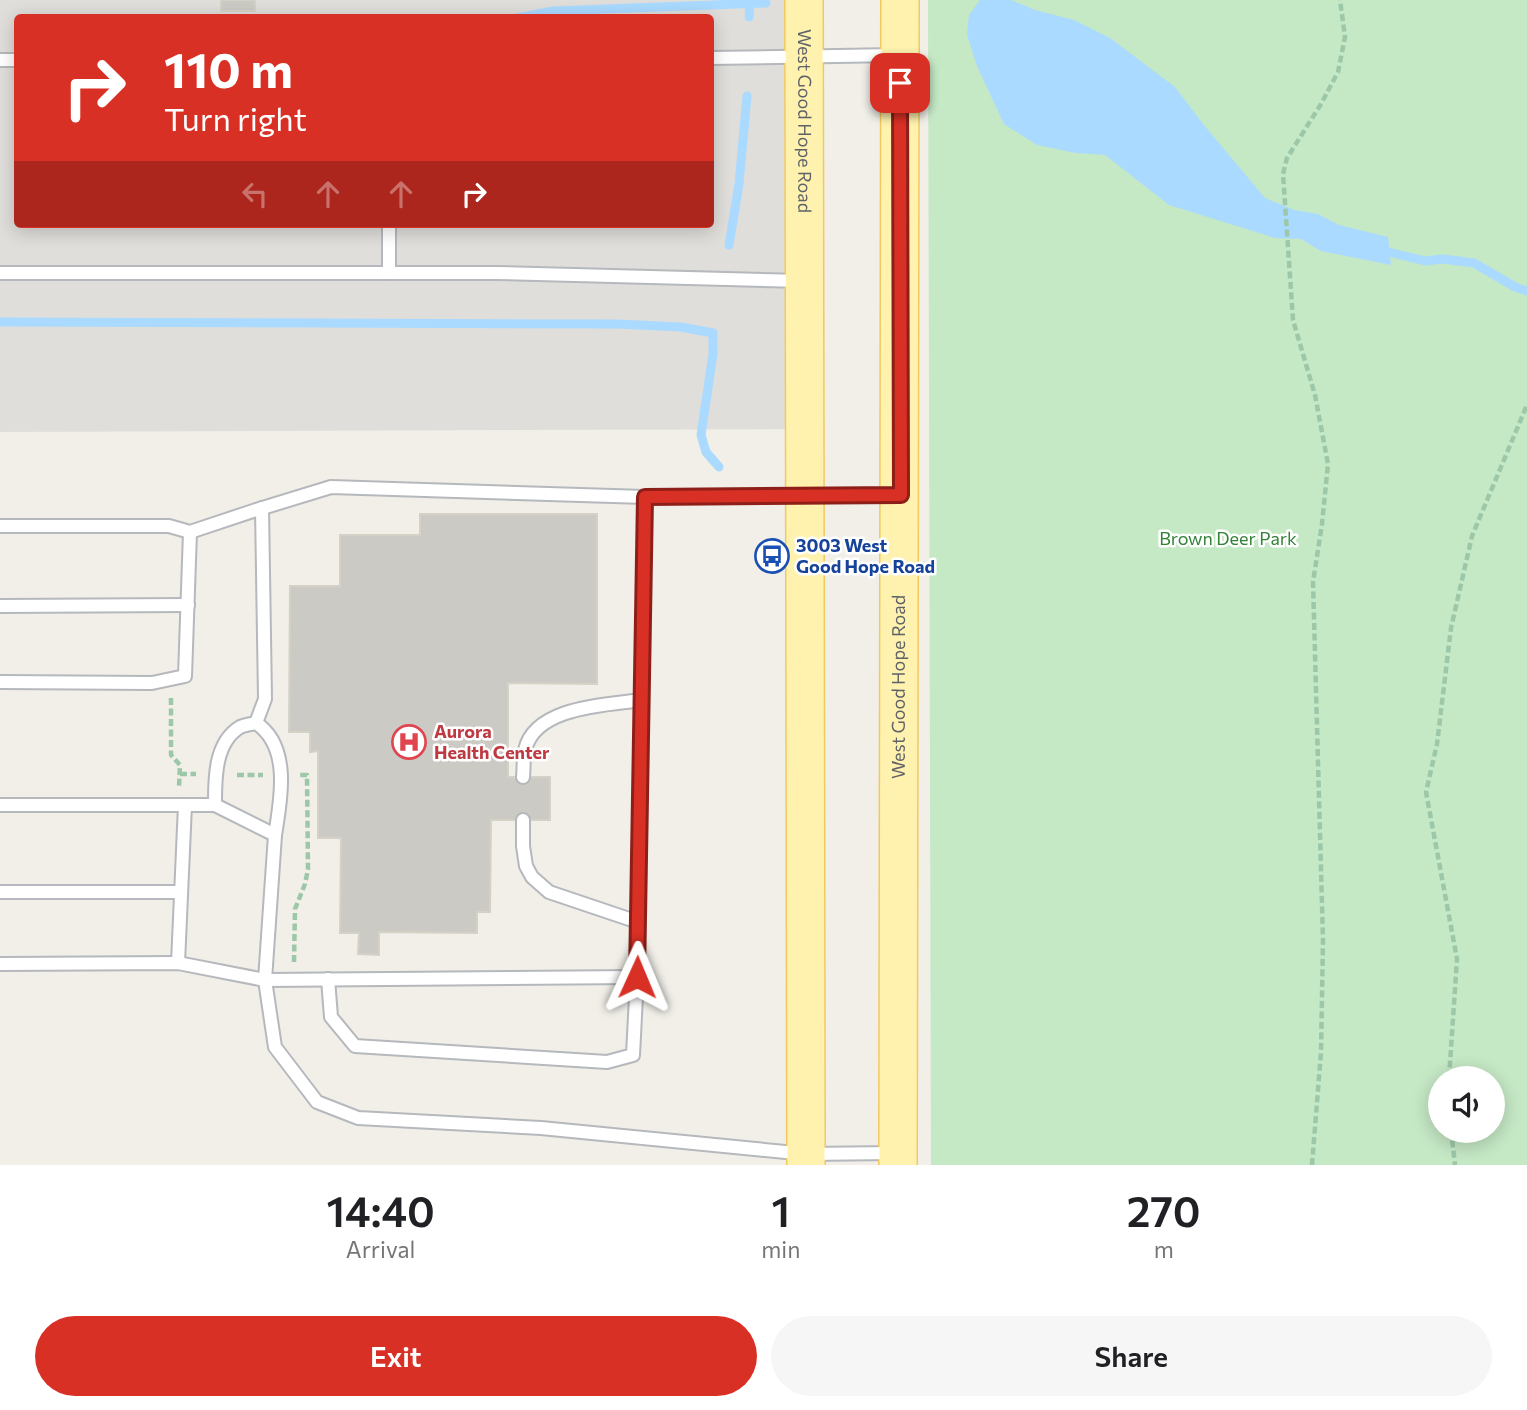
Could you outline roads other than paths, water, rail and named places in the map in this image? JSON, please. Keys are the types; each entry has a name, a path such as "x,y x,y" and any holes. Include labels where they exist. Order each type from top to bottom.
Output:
{"main road":[{"name":"West Good Hope Road","path":"804,0 806,1160"},
{"name":"West Good Hope Road","path":"898,1159 900,0"}],"lane":[{"path":"714,58 900,55"},
{"path":"389,228 389,273"},
{"path":"0,273 496,273 804,281"},
{"path":"0,526 169,526 190,532 331,487 645,497 901,495"},
{"path":"328,979 331,1017 355,1046 607,1062 633,1055 637,977 645,497"},
{"path":"256,723 265,699 262,508"},
{"path":"0,682 152,683 185,677 190,532"},
{"path":"0,606 188,605"},
{"path":"523,777 525,747 533,733 545,722 564,712 642,700"},
{"path":"215,805 216,768 223,746 239,727 256,723 268,731 279,763 282,791 275,835 265,980 275,1047 317,1102 358,1118 541,1128 806,1160 898,1159"},
{"path":"0,805 215,805 275,835"},
{"path":"178,963 182,805"},
{"path":"523,820 526,866 532,877 548,892 638,922"},
{"path":"0,892 181,892"},
{"path":"0,964 178,963 265,980 637,977"}],"water":[{"path":"980,0 1011,0 1035,10 1074,20 1110,38 1175,87 1265,198 1294,210 1318,214 1339,225 1388,237 1391,265 1321,251 1301,239 1275,238 1169,205 1105,155 1076,153 1037,145 1004,124 977,66 967,35 969,15"}],"waterway":[{"path":"538,14 553,11 766,3"},
{"path":"749,17 750,4"},
{"path":"729,245 739,184 747,96"},
{"path":"1380,250 1425,261 1443,259 1474,263 1527,291"},
{"path":"0,322 617,324 681,327 713,333 713,354 701,435 706,452 719,467"}],"place":[{"name":"3003 West Good Hope Road","path":"772,556"},
{"name":"Aurora Health Center","path":"409,742"}],"park label":[{"name":"Brown Deer Park","path":"1228,539"}]}
